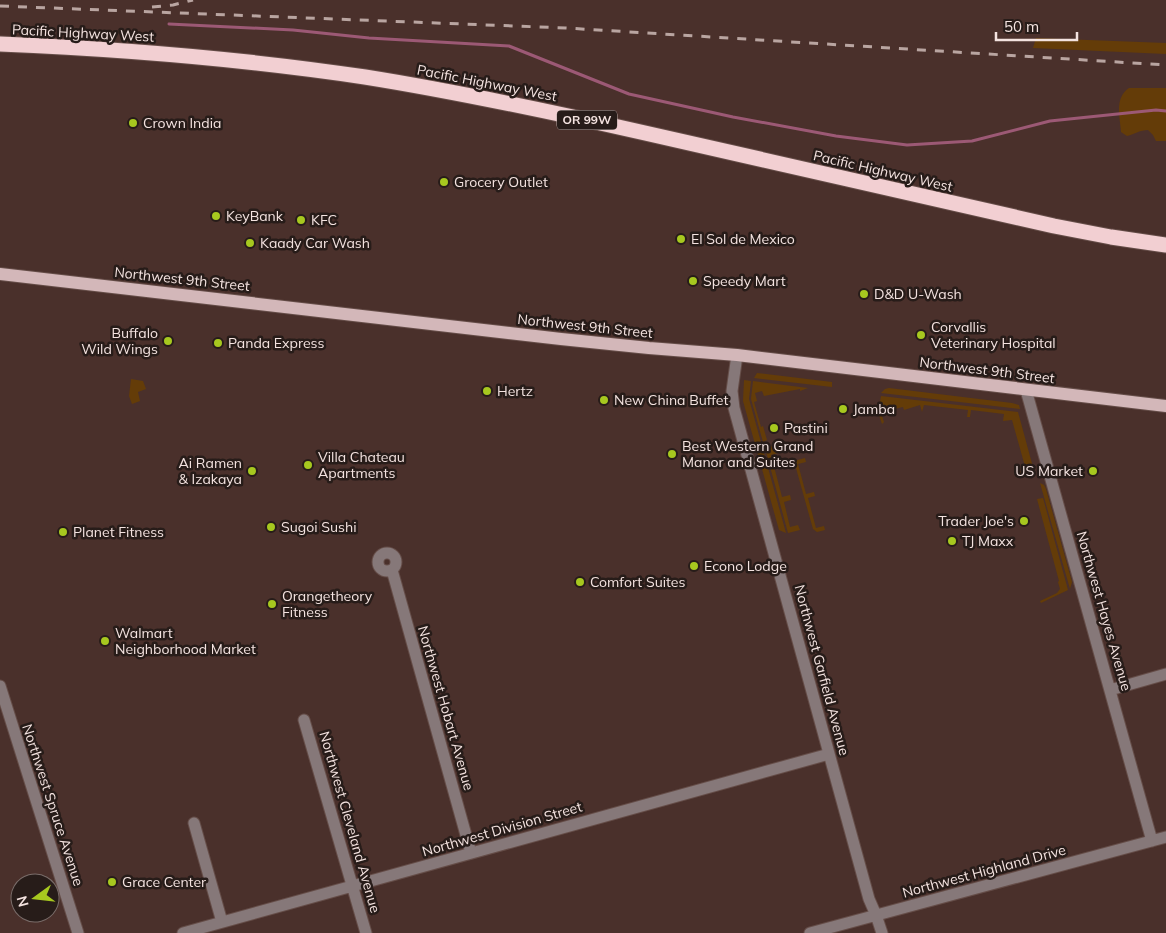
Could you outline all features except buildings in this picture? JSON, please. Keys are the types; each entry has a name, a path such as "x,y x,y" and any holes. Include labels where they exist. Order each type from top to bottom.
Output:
{"highway":[{"name":"Pacific Highway West","path":"0,44 213,58 364,77 440,90 602,124 1054,226 1166,245"}],"main road":[{"name":"Northwest 9th Street","path":"0,274 552,338 737,355 1166,406"}],"street":[{"name":"Northwest Garfield Avenue","path":"737,355 732,392 734,408 828,754 869,899 882,933"},
{"name":"Northwest Hayes Avenue","path":"1026,390 1152,841"},
{"name":"Northwest Hobart Avenue","path":"392,570 470,853"},
{"path":"1110,690 1166,674"},
{"name":"Northwest Spruce Avenue","path":"0,686 78,933"},
{"name":"Northwest Cleveland Avenue","path":"304,720 366,933"},
{"name":"Northwest Division Street","path":"183,933 828,754"},
{"path":"194,823 222,922"},
{"name":"Northwest Highland Drive","path":"810,933 1166,837"}],"shaded area":[{"path":"1036,38 1166,43 1166,54 1033,48"},
{"path":"1129,88 1166,88 1166,141 1156,141 1148,130 1127,136 1121,132 1120,102 1124,92"},
{"path":"757,373 832,382 832,387 754,378"},
{"path":"131,379 143,381 146,389 138,392 140,401 132,404 129,396"},
{"path":"744,380 751,381 749,399 786,533 779,530 743,401"},
{"path":"753,381 808,388 800,391 800,389 764,396 762,391 755,393 757,401 754,402 767,440 763,442 751,399"},
{"path":"889,388 1012,403 1019,405 1020,409 881,393"},
{"path":"881,396 1018,412 1034,471 1020,475 1019,472 1026,470 1012,420 1003,421 1004,414 971,410 970,417 967,417 968,410 924,405 922,412 920,405 904,410 903,407 890,410 891,413 882,416 884,422 882,424 878,412"},
{"path":"776,445 778,453 771,455 782,497 790,495 791,500 784,502 790,527 798,525 800,530 788,533 765,448"},
{"path":"805,458 806,462 798,464 806,494 814,492 815,496 808,498 816,528 824,526 825,530 817,532 813,529 794,461"},
{"path":"1040,483 1046,489 1072,582 1070,589"},
{"path":"1043,498 1068,590 1041,603 1040,601 1057,593 1060,589 1037,499"}],"waterway":[{"path":"169,24 293,30 369,38 509,46 629,94 733,117 836,136 907,145 972,141 1050,121 1156,110 1166,111"}],"railway":[{"path":"152,7 173,5 193,0"},
{"path":"0,6 566,28 1166,65"}],"place":[{"name":"Crown India","path":"133,123"},
{"name":"Grocery Outlet","path":"444,182"},
{"name":"KeyBank","path":"216,216"},
{"name":"KFC","path":"301,220"},
{"name":"El Sol de Mexico","path":"681,239"},
{"name":"Kaady Car Wash","path":"250,243"},
{"name":"Speedy Mart","path":"693,281"},
{"name":"D&D U-Wash","path":"864,294"},
{"name":"Corvallis Veterinary Hospital","path":"921,335"},
{"name":"Buffalo Wild Wings","path":"168,341"},
{"name":"Panda Express","path":"218,343"},
{"name":"Hertz","path":"487,391"},
{"name":"New China Buffet","path":"604,400"},
{"name":"Jamba","path":"843,409"},
{"name":"Pastini","path":"774,428"},
{"name":"Best Western Grand Manor and Suites","path":"672,454"},
{"name":"Villa Chateau Apartments","path":"308,465"},
{"name":"Ai Ramen & Izakaya","path":"252,471"},
{"name":"US Market","path":"1093,471"},
{"name":"Trader Joe's","path":"1024,521"},
{"name":"Sugoi Sushi","path":"271,527"},
{"name":"Planet Fitness","path":"63,532"},
{"name":"TJ Maxx","path":"952,541"},
{"name":"Econo Lodge","path":"694,566"},
{"name":"Comfort Suites","path":"580,582"},
{"name":"Orangetheory Fitness","path":"272,604"},
{"name":"Walmart Neighborhood Market","path":"105,641"},
{"name":"Grace Center","path":"112,882"}]}
